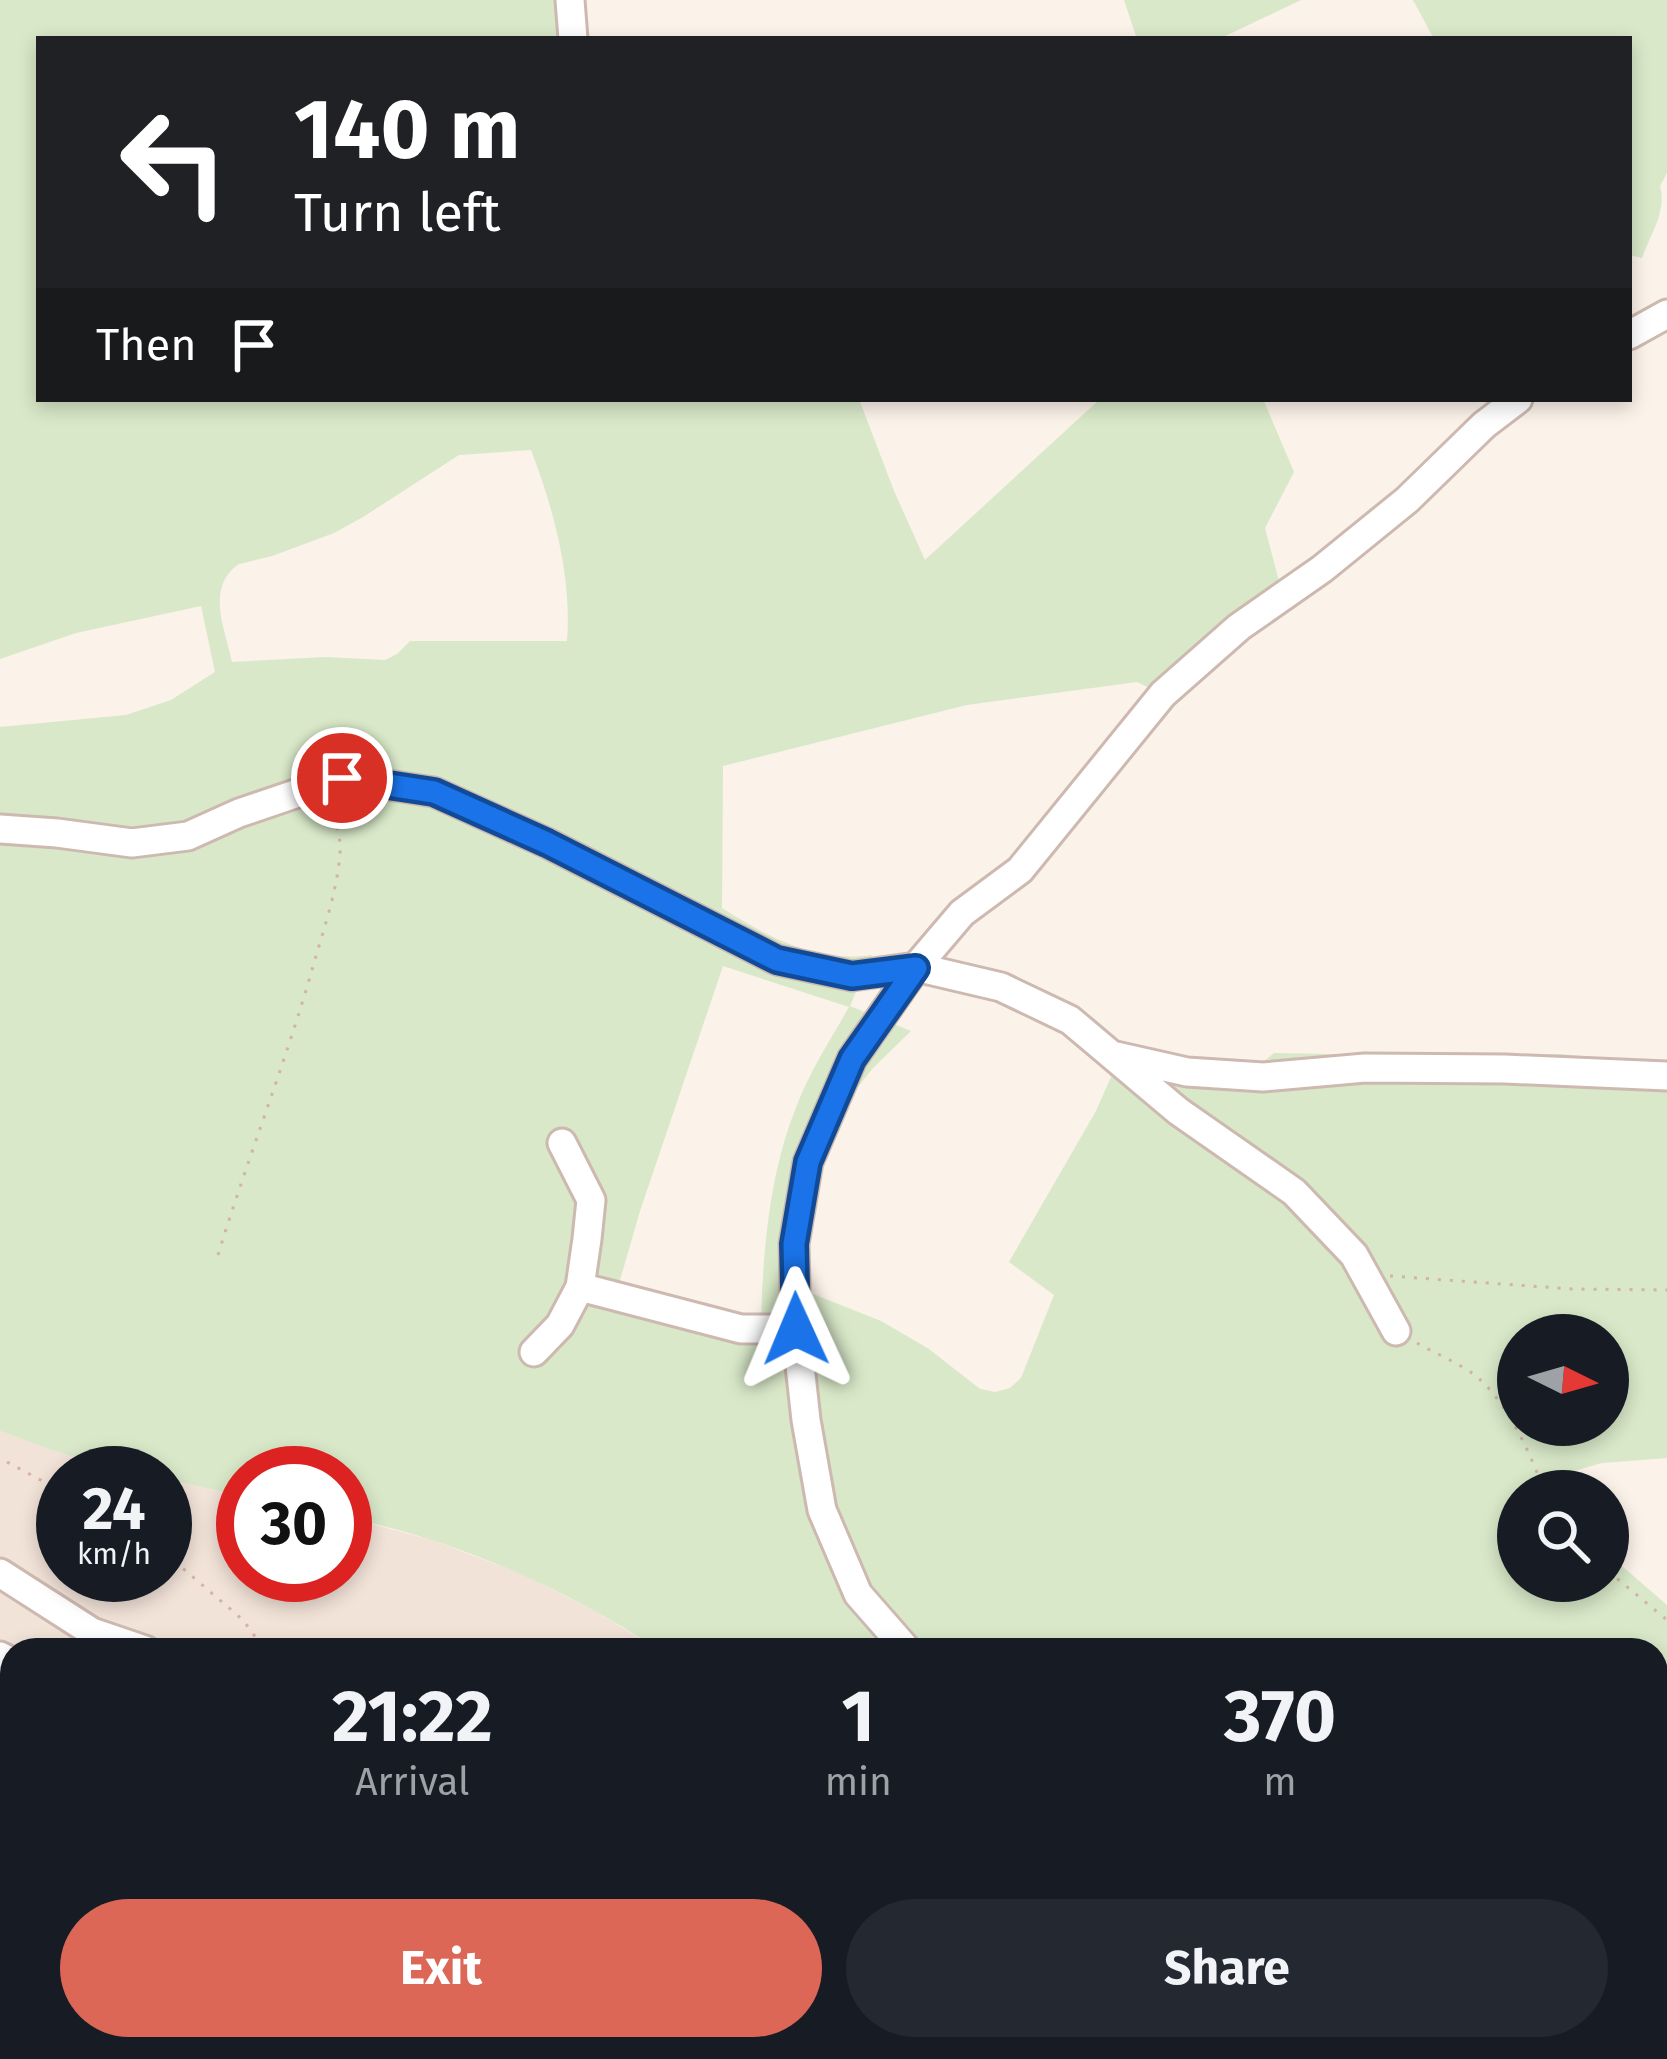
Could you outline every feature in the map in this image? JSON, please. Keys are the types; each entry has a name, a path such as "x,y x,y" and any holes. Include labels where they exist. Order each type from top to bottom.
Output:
{"street":[{"path":"570,0 573,36"},
{"path":"1632,333 1667,314"},
{"path":"892,1638 858,1594 822,1510 796,1329 794,1244 808,1162 852,1059 916,968 962,914 1020,870 1163,694 1238,627 1322,569 1407,500 1514,402"},
{"path":"0,829 132,843 188,836 342,778 434,792 547,843 777,960 852,976 916,968 1001,987 1070,1020 1178,1112 1294,1192 1354,1255 1396,1331"},
{"path":"1112,1055 1186,1072 1263,1077 1365,1068 1667,1076"},
{"path":"534,1352 560,1325 580,1287 591,1200 562,1144"},
{"path":"580,1287 741,1329 796,1329"},
{"path":"0,1573 107,1638"}],"path":[{"path":"218,1256 299,1013 339,863 337,826 327,805 311,789"},
{"path":"1365,1274 1572,1289 1667,1290"},
{"path":"1396,1331 1476,1376 1512,1420 1537,1470"},
{"path":"7,1462 36,1478"},
{"path":"192,1576 243,1620 256,1638"},
{"path":"1629,1588 1667,1620"}],"shaded area":[{"path":"0,1431 42,1446 36,1446 36,1602 192,1602 192,1485 216,1490 216,1602 372,1602 372,1524 432,1540 522,1574 640,1638 0,1638"}],"green space":[{"path":"0,0 577,0 579,36 36,36 36,402 860,402 925,560 1097,402 1264,402 1294,472 1265,528 1285,604 1168,697 1137,682 967,705 723,766 722,908 775,938 812,951 872,955 850,1006 911,1031 873,1068 842,1110 811,1184 803,1290 881,1321 929,1349 980,1389 1010,1388 1021,1378 1054,1295 1009,1262 1096,1111 1125,1045 1167,1056 1258,1066 1274,1053 1560,1054 1667,1061 1667,1458 1602,1463 1578,1470 1497,1470 1497,1602 1629,1602 1629,1572 1667,1605 1667,1638 641,1638 508,1569 372,1523 372,1446 216,1446 216,1490 192,1485 192,1446 42,1446 0,1431 0,727 126,715 171,700 215,672 201,606 76,633 0,659","holes":["531,450 560,544 567,641 410,641 385,660 325,657 232,662 220,609 229,573 239,564 334,533 459,455","723,966 849,1007 802,1092 787,1131 766,1241 761,1324 618,1287"]},
{"path":"1124,0 1301,0 1225,36 1136,36"},
{"path":"1413,0 1667,0 1667,173 1660,186 1660,213 1642,258 1632,256 1632,36 1432,36"}],"route":[{"path":"342,778 434,792 547,843 777,960 852,976 916,968 852,1059 808,1162 794,1244 796,1329"}]}
